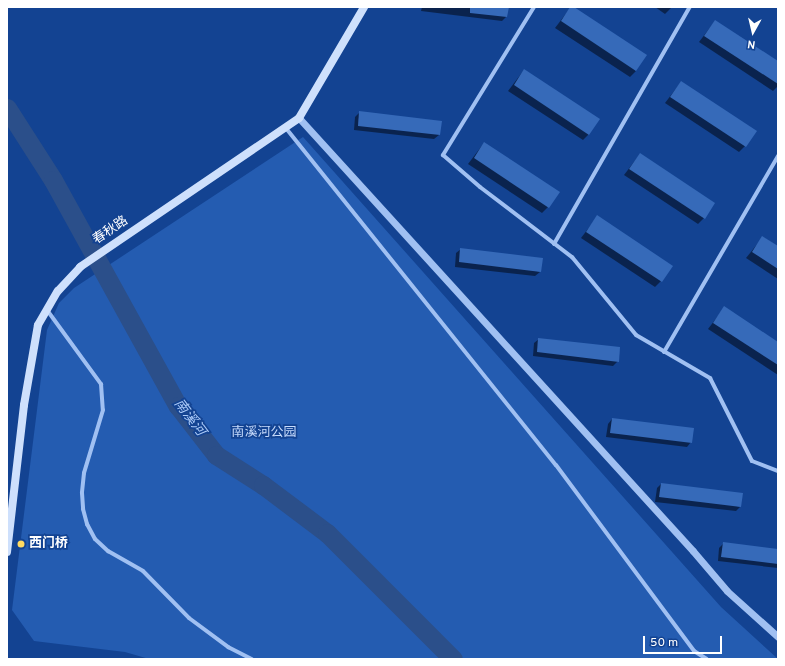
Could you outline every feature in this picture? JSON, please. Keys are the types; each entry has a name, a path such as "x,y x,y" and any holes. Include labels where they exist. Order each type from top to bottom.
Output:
{"main road":[{"name":"春秋路","path":"7,552 24,405 38,325 58,291 80,267 299,118 364,7"}],"street":[{"path":"534,7 443,155 480,187 572,257 636,335 710,378 752,462 778,471"},
{"path":"554,244 690,7"},
{"path":"299,118 693,551 727,591 778,637"},
{"path":"285,127 556,466 694,651 707,659"},
{"path":"664,352 778,156"},
{"path":"47,309 101,384 103,410 84,473 82,493 83,509 87,524 95,539 108,551 143,571 194,622 228,647 252,659"}],"green space":[{"name":"南溪河公园","path":"303,137 721,607 778,659 149,659 125,652 34,641 12,610 47,330 59,303 74,288"}],"building":[{"path":"470,7 509,7 507,17 470,13"},
{"path":"570,7 574,7 647,55 636,71 561,21"},
{"path":"715,20 778,61 778,84 704,36"},
{"path":"524,69 600,119 589,135 514,85"},
{"path":"681,81 757,131 746,147 670,97"},
{"path":"359,111 442,121 440,135 358,126"},
{"path":"484,142 560,192 549,208 474,158"},
{"path":"640,153 715,203 705,219 629,169"},
{"path":"597,215 673,266 662,282 586,232"},
{"path":"762,236 778,246 778,269 752,252"},
{"path":"460,248 543,258 541,272 459,262"},
{"path":"724,306 778,342 778,365 713,323"},
{"path":"538,338 620,347 619,362 537,352"},
{"path":"612,418 694,428 692,443 610,433"},
{"path":"661,483 743,493 741,507 659,497"},
{"path":"723,542 778,549 778,564 721,557"}],"waterway":[{"name":"南溪河","path":"7,108 53,180 178,406 216,455 263,485 327,533 453,659"}],"place":[{"name":"西门桥","path":"21,544"}]}
